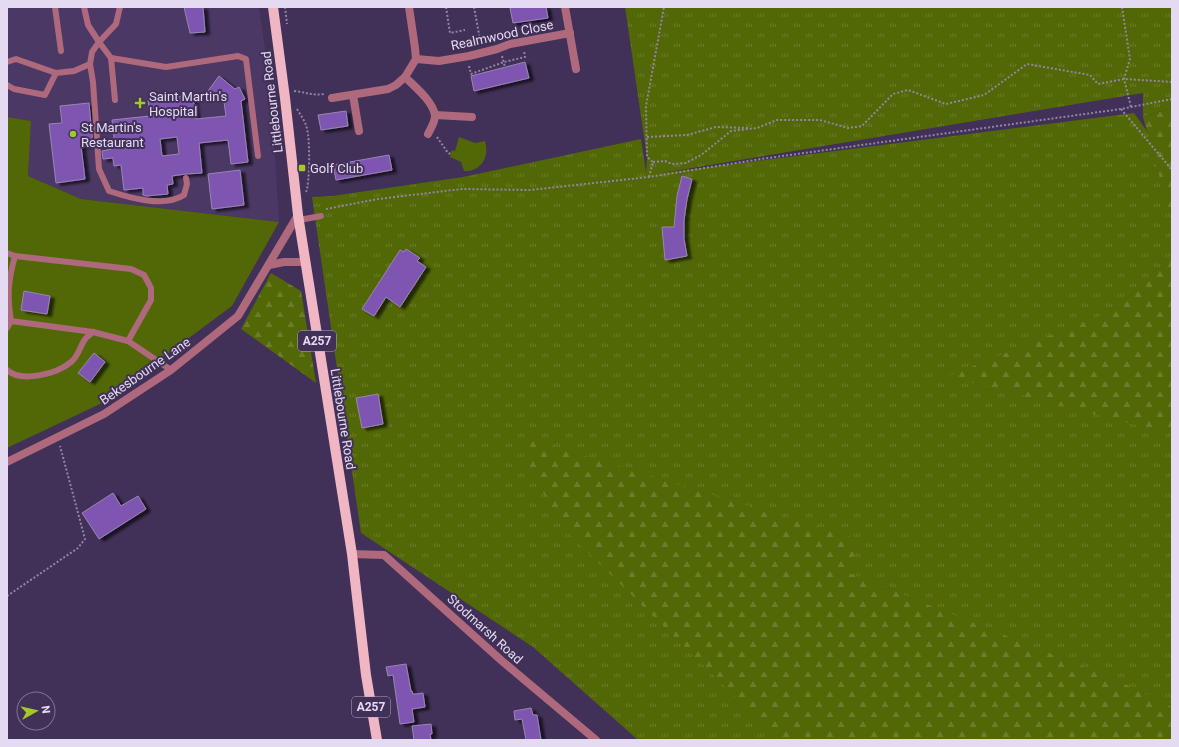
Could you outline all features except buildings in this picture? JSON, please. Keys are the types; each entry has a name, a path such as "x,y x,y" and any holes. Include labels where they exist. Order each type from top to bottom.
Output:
{"main road":[{"name":"Littlebourne Road","path":"273,7 285,98 298,218 352,554 366,675 377,740"}],"street":[{"path":"332,98 388,89 396,85 405,77 416,59 416,48 409,7"},
{"name":"Realmwood Close","path":"565,7 576,69"},
{"name":"Realmwood Close","path":"416,59 439,61 466,57 483,54 510,44 570,33"},
{"path":"405,77 428,100 435,115 429,133"},
{"path":"353,95 359,132"},
{"path":"435,115 472,117"},
{"name":"Bekesbourne Lane","path":"7,462 104,414 171,370 238,316 298,218"},
{"path":"269,265 284,262 305,262"},
{"name":"Stodmarsh Road","path":"352,554 384,555 502,661 596,740"}],"lane":[{"path":"55,7 61,51"},
{"path":"84,7 88,25 111,58 115,100"},
{"path":"120,7 116,24 92,52 90,64 93,82 99,170 109,191 130,198 146,201 177,200 184,195 187,184 186,178"},
{"path":"111,58 166,67 238,56 246,59 258,156"},
{"path":"7,62 16,59 56,73 74,71 90,64"},
{"path":"7,85 14,89 46,95 56,73"},
{"path":"298,218 320,213"},
{"path":"7,253 15,256 131,269 144,276 151,288 151,300 128,341"},
{"path":"7,328 11,321 8,299 11,272 15,256"},
{"path":"11,321 93,332 128,341 171,370"},
{"path":"7,370 12,375 34,377 57,371 72,362 86,339 93,332"}],"path":[{"path":"286,7 287,25"},
{"path":"446,7 450,33 465,30"},
{"path":"474,7 483,54"},
{"path":"664,7 646,106 647,157 653,162 665,161 672,164 686,163 701,155 732,131 757,128 777,120 820,120 848,128 862,126 893,94 908,90 946,104 984,95 1027,64 1090,75 1098,84 1124,79 1172,82"},
{"path":"1122,7 1130,59 1124,79 1130,107"},
{"path":"466,57 471,74 504,62 525,57 522,42"},
{"path":"293,84 295,97"},
{"path":"294,91 313,95 327,94 332,98"},
{"path":"320,213 378,199 462,189 530,190 649,177 761,159 1121,109 1172,99"},
{"path":"296,103 297,109 307,127 309,136 307,189 305,193 296,200"},
{"path":"1121,109 1172,170"},
{"path":"647,138 687,135 716,127 757,128"},
{"path":"429,133 440,140 446,150 451,154"},
{"path":"649,177 653,162"},
{"path":"7,596 78,548 84,539 57,438"}],"shaded area":[{"name":"Saint Martin's Hospital","path":"7,7 259,7 271,89 279,222 81,199 28,176 31,121 7,117"}],"green space":[{"path":"625,7 1172,7 1172,108 1143,117 1143,93 662,173 1134,113 1172,166 1172,740 638,740 533,647 361,533 312,197 332,196 463,177 641,139 646,172 647,157"},
{"path":"1172,108 1172,221 1143,117"},
{"path":"7,117 31,121 28,176 81,199 279,222 232,306 100,404 7,448"},
{"path":"459,137 475,143 485,141 485,158 483,162 475,169 464,171 461,162 450,157 452,150 455,151"},
{"path":"1172,254 1172,427 1147,428 948,376 1121,307"},
{"path":"271,273 301,291 316,383 241,329"},
{"path":"529,439 858,539 849,573 1119,681 1172,707 1172,740 780,740 567,532 526,465"}],"place":[{"name":"Saint Martin's Hospital","path":"140,103"},
{"name":"St Martin's Restaurant","path":"73,134"},
{"name":"Golf Club","path":"302,168"}]}
